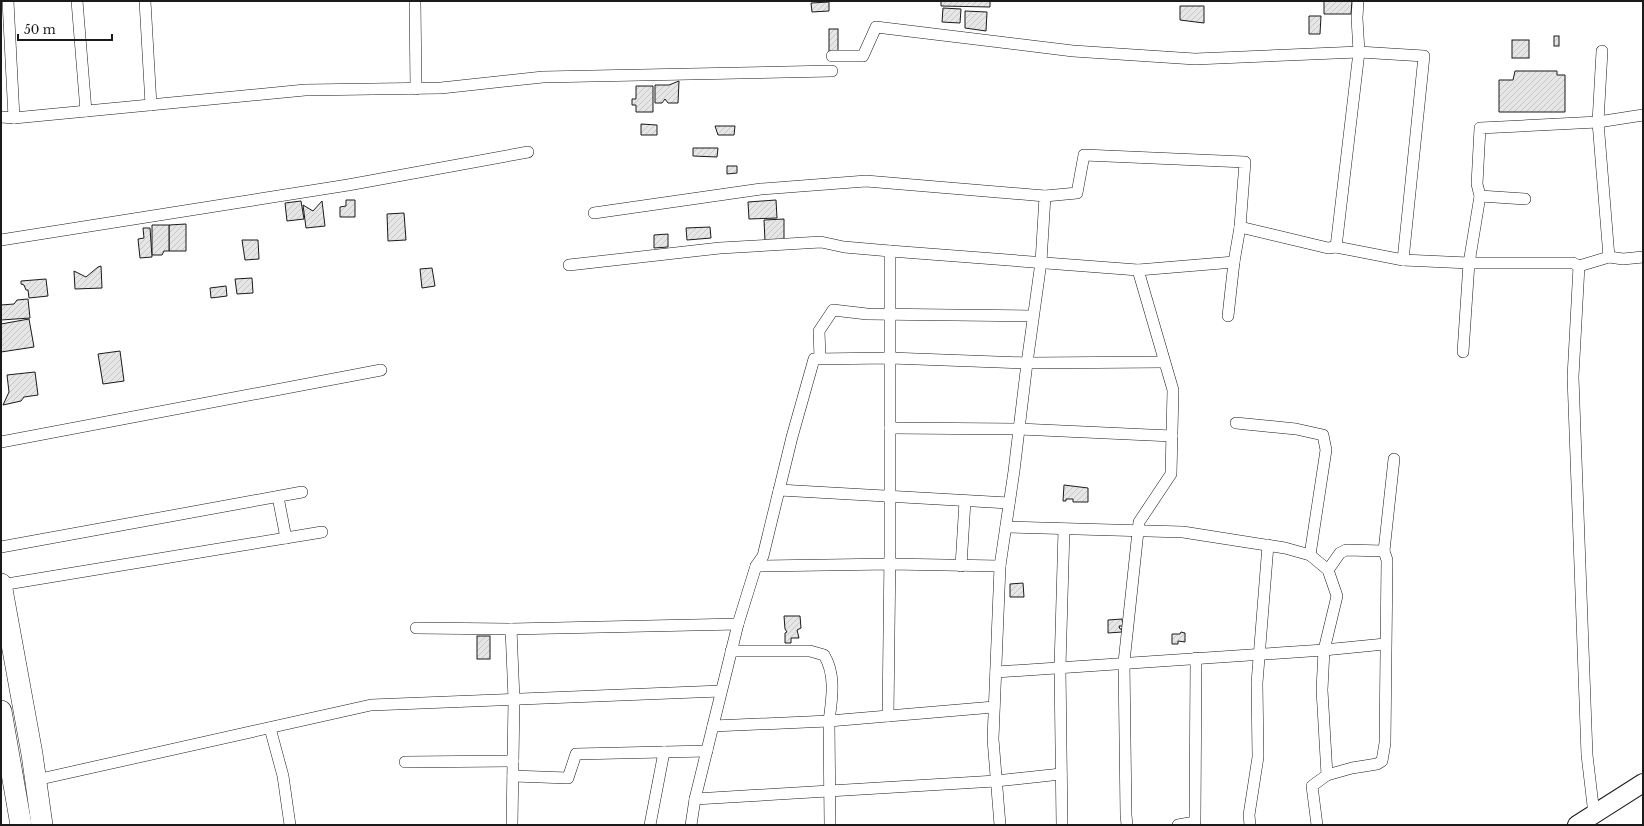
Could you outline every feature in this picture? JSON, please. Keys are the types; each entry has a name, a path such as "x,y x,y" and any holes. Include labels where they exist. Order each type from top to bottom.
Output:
{"highway":[{"path":"1,584 36,780 42,825"},
{"path":"1,711 3,735 21,825"}],"main road":[{"path":"1577,825 1643,783"}],"street":[{"path":"8,1 14,118"},
{"path":"77,1 86,111"},
{"path":"145,1 151,105"},
{"path":"415,1 416,88"},
{"path":"1336,247 1359,52 1357,18 1358,1"},
{"path":"832,56 863,56 876,27 1073,51 1196,59 1359,52 1424,56 1403,260"},
{"path":"1602,51 1598,122 1609,257"},
{"path":"1,117 14,118 305,90 441,88 543,77 832,71"},
{"path":"1463,352 1469,263 1480,196 1477,184 1480,128 1598,122 1643,115"},
{"path":"1,240 348,185 528,152"},
{"path":"594,213 761,189 866,181 1045,196 1077,193 1084,155 1245,162 1240,227 1234,262 1228,316"},
{"path":"1000,825 996,781 994,707 1000,566 1041,262 1045,196"},
{"path":"1480,196 1525,199"},
{"path":"1240,227 1328,248 1336,247 1403,260 1469,263 1573,263 1579,266 1609,257 1623,259 1643,257"},
{"path":"568,265 720,248 821,242 844,247 1138,270 1234,262"},
{"path":"888,716 890,564 890,251"},
{"path":"1579,266 1573,377 1587,755 1594,814"},
{"path":"1127,825 1124,662 1139,522 1171,474 1173,390 1138,270"},
{"path":"820,358 819,331 833,310 867,314 1033,316"},
{"path":"692,825 695,799 738,624 756,566 763,556 805,385 814,359 890,358 1027,363 1164,362"},
{"path":"1,442 381,370"},
{"path":"1236,424 1296,429 1323,435 1326,450 1310,555"},
{"path":"890,428 1019,429 1172,436"},
{"path":"1317,825 1312,786 1327,775 1352,768 1377,764 1382,761 1385,743 1387,560 1384,551 1394,458"},
{"path":"779,490 1009,503"},
{"path":"1,547 302,492"},
{"path":"278,497 286,538"},
{"path":"961,566 965,501"},
{"path":"1006,527 1183,532 1285,548 1310,555 1328,570 1337,596 1324,650 1322,690 1327,775"},
{"path":"1062,825 1060,667 1064,529"},
{"path":"1,584 322,532"},
{"path":"1250,825 1249,814 1258,757 1257,683 1268,545"},
{"path":"1328,570 1340,553 1346,550 1384,551"},
{"path":"756,566 890,564 1000,566"},
{"path":"416,628 511,629 738,624"},
{"path":"511,629 514,700 512,825"},
{"path":"996,672 1124,662 1324,650 1385,644"},
{"path":"731,651 810,651 824,655 828,662 831,673 832,694 829,721 830,825"},
{"path":"1178,825 1195,822 1196,658"},
{"path":"36,780 371,705 721,691"},
{"path":"713,726 829,721 994,707"},
{"path":"270,728 283,776 290,825"},
{"path":"513,776 568,778 576,754 707,751"},
{"path":"650,825 664,752"},
{"path":"405,762 513,760"},
{"path":"695,799 996,781 1061,774"}],"building":[{"path":"941,1 990,1 990,7 941,6"},
{"path":"1324,1 1352,1 1351,14 1324,14"},
{"path":"829,2 829,11 812,12 811,3"},
{"path":"1180,6 1204,6 1204,23 1180,20"},
{"path":"943,8 961,9 960,23 942,22"},
{"path":"965,11 987,12 986,31 965,28"},
{"path":"1309,16 1321,16 1320,34 1309,34"},
{"path":"829,29 838,29 838,53 829,53"},
{"path":"1554,36 1559,36 1559,46 1554,46"},
{"path":"1512,40 1529,40 1529,58 1512,58"},
{"path":"1515,71 1557,71 1557,75 1565,75 1565,112 1499,112 1499,80 1513,80"},
{"path":"679,81 678,103 668,103 665,99 662,103 655,103 655,85 669,85"},
{"path":"636,86 653,86 653,112 636,112 636,105 632,105 632,99 636,99"},
{"path":"641,124 657,125 657,135 641,135"},
{"path":"715,126 735,126 734,135 718,135"},
{"path":"693,148 718,148 717,157 693,156"},
{"path":"727,166 737,166 737,173 727,174"},
{"path":"346,200 355,200 355,217 340,217 340,207 346,206"},
{"path":"776,200 777,218 749,219 748,202"},
{"path":"301,201 304,219 287,221 285,203"},
{"path":"322,201 325,226 306,228 303,205 313,211"},
{"path":"404,213 406,240 388,241 387,214"},
{"path":"784,219 784,240 765,241 764,220"},
{"path":"186,224 186,251 169,251 169,225"},
{"path":"152,225 169,225 169,251 164,251 162,255 152,255"},
{"path":"710,227 711,238 687,240 686,228"},
{"path":"143,228 150,228 152,257 140,258 138,239 144,238"},
{"path":"668,234 668,247 654,248 654,235"},
{"path":"242,240 258,240 259,259 245,260"},
{"path":"101,266 102,288 75,289 74,271 86,277"},
{"path":"432,268 435,286 422,288 420,269"},
{"path":"252,278 253,293 237,294 235,279"},
{"path":"46,279 48,296 29,298 28,290 26,290 24,285 21,284 21,281"},
{"path":"226,286 227,296 211,298 210,288"},
{"path":"28,299 30,318 1,320 1,305 14,304 17,300"},
{"path":"29,319 34,347 1,352 1,324"},
{"path":"120,351 124,381 103,384 98,354"},
{"path":"35,372 38,395 24,397 21,401 3,405 9,392 7,375"},
{"path":"1064,485 1088,488 1088,502 1073,502 1073,499 1066,499 1066,501 1063,501"},
{"path":"1023,583 1024,597 1010,597 1010,584"},
{"path":"784,616 800,616 801,628 797,630 799,638 791,638 791,643 785,643 785,633 787,632 785,629"},
{"path":"1122,619 1123,626 1119,626 1120,629 1122,629 1122,632 1108,633 1108,620"},
{"path":"1181,632 1185,633 1185,642 1178,641 1178,644 1172,644 1172,634 1180,634"},
{"path":"477,636 490,636 490,659 477,659"}]}
